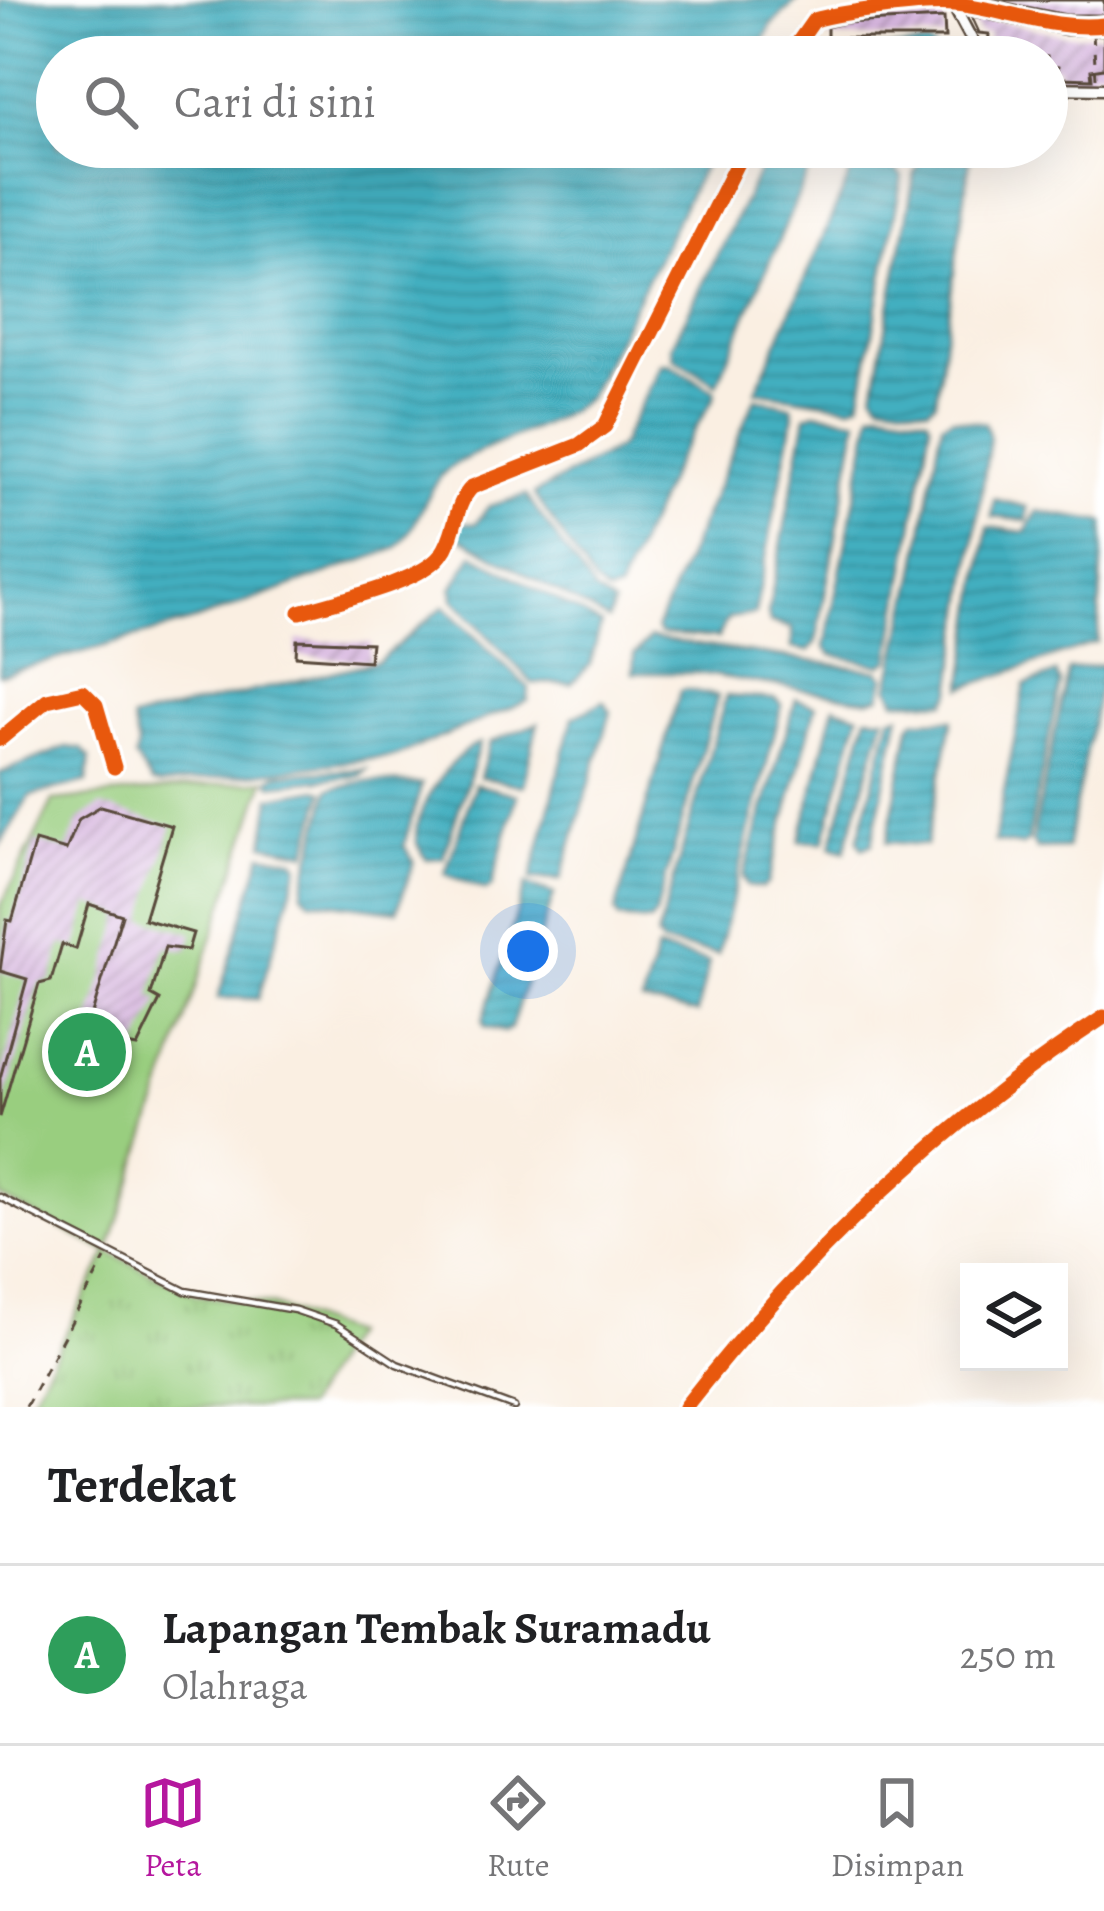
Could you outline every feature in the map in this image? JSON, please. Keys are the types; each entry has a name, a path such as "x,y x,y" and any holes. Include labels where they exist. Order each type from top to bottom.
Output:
{"street":[{"path":"801,36 808,24 821,18 952,3 1030,22 1098,26"},
{"path":"952,3 970,36"},
{"path":"1068,88 1100,89"},
{"path":"300,612 418,573 445,549 467,491 579,445 605,426 734,168"},
{"path":"0,739 46,700 83,692 96,705 114,766"},
{"path":"685,1407 750,1325 868,1201 990,1097 1104,1017"}],"lane":[{"path":"0,1197 196,1294 271,1305 336,1324 397,1364 514,1407"}],"path":[{"path":"1098,26 1100,89"},
{"path":"26,1407 108,1252"}],"green space":[{"path":"265,780 108,1252 0,1197 0,907 53,801"},
{"path":"108,1252 196,1295 271,1305 350,1334 306,1407 27,1407"}],"water":[{"path":"0,0 797,0 766,36 36,36 36,168 703,168 588,398 454,465 437,482 395,549 194,621 0,675"},
{"path":"760,168 810,168 717,384 673,357 672,345"},
{"path":"894,168 902,177 860,402 851,406 756,391 851,172"},
{"path":"969,168 936,401 928,408 880,401 874,393 915,171"},
{"path":"668,363 715,391 714,398 678,457 618,591 608,594 595,584 534,494 619,447 661,364"},
{"path":"755,398 792,406 794,414 755,614 728,618 718,638 660,634 656,629"},
{"path":"880,409 928,417 931,424 890,660 881,665 831,655 825,647 872,412"},
{"path":"815,412 858,419 816,643 808,651 792,648 792,628 770,623 768,613 806,416"},
{"path":"952,418 985,423 990,438 952,692 946,702 896,701 889,686 915,576 942,423"},
{"path":"526,495 596,593 614,605 608,620 454,534 459,523 475,524 489,506"},
{"path":"994,499 1027,507 1027,521 992,517"},
{"path":"1037,511 1104,522 1098,642 963,688 988,527 1026,532"},
{"path":"473,554 601,624 590,665 571,684 532,683 453,599 452,589"},
{"path":"444,606 529,688 528,701 396,756 161,785 152,783 135,758 138,746 132,720 379,661"},
{"path":"650,638 879,671 885,677 881,696 868,700 698,673 633,673 634,655"},
{"path":"1104,664 1067,848 1036,849 1032,841 1068,670"},
{"path":"1056,673 1060,683 1028,841 1022,846 994,842 1025,685"},
{"path":"680,691 718,696 655,916 650,922 619,919 615,912"},
{"path":"726,696 775,699 782,705 718,954 662,944 657,937"},
{"path":"796,699 816,706 768,883 762,888 748,886 743,877"},
{"path":"604,701 611,712 561,880 531,879 573,717"},
{"path":"834,706 859,715 824,842 800,841"},
{"path":"900,715 872,844 862,848 858,840 891,717"},
{"path":"867,716 885,717 845,851 831,847"},
{"path":"953,719 926,845 887,842 910,726 915,720"},
{"path":"538,723 523,786 480,777 490,742"},
{"path":"480,743 443,858 426,859 416,831 427,800 458,757"},
{"path":"66,747 82,749 90,758 87,782 30,796 0,845 0,773"},
{"path":"367,769 359,776 272,785 269,780 277,774"},
{"path":"363,781 422,784 404,845 414,862 397,911 310,900 302,893 329,789"},
{"path":"475,784 517,795 492,886 485,890 445,874"},
{"path":"324,791 307,853 264,844 271,797"},
{"path":"262,854 295,859 299,866 258,999 218,998"},
{"path":"526,884 554,894 511,1028 504,1032 485,1027 483,1020"},
{"path":"657,949 709,962 697,1013 642,1002"}],"building":[{"path":"991,0 1104,0 1104,15 1067,15"},
{"path":"971,16 1065,35 1104,35 1104,68 1091,70 1092,79 1068,78 1068,36 979,33"},
{"path":"944,18 945,36 827,36 827,27"},
{"path":"297,640 371,643 369,661 296,656"},
{"path":"101,806 172,826 144,919 193,933 188,950 165,947 151,995 160,1000 137,1047 85,1037 122,915 89,904 76,949 62,944 51,981 39,984 0,1117 0,1078 27,979 0,971 7,920 12,921 35,841 66,850 79,819"}],"cycle path":[{"path":"803,36 814,20 942,3 1066,25 1104,25"},
{"path":"300,612 396,582 430,565 446,547 461,503 472,487 579,445 605,426 734,168"},
{"path":"0,739 47,700 83,692 96,705 114,767"},
{"path":"685,1407 778,1297 878,1195 987,1101 1104,1017"}],"place":[{"name":"Lapangan Tembak Suramadu","path":"87,1052"}]}
